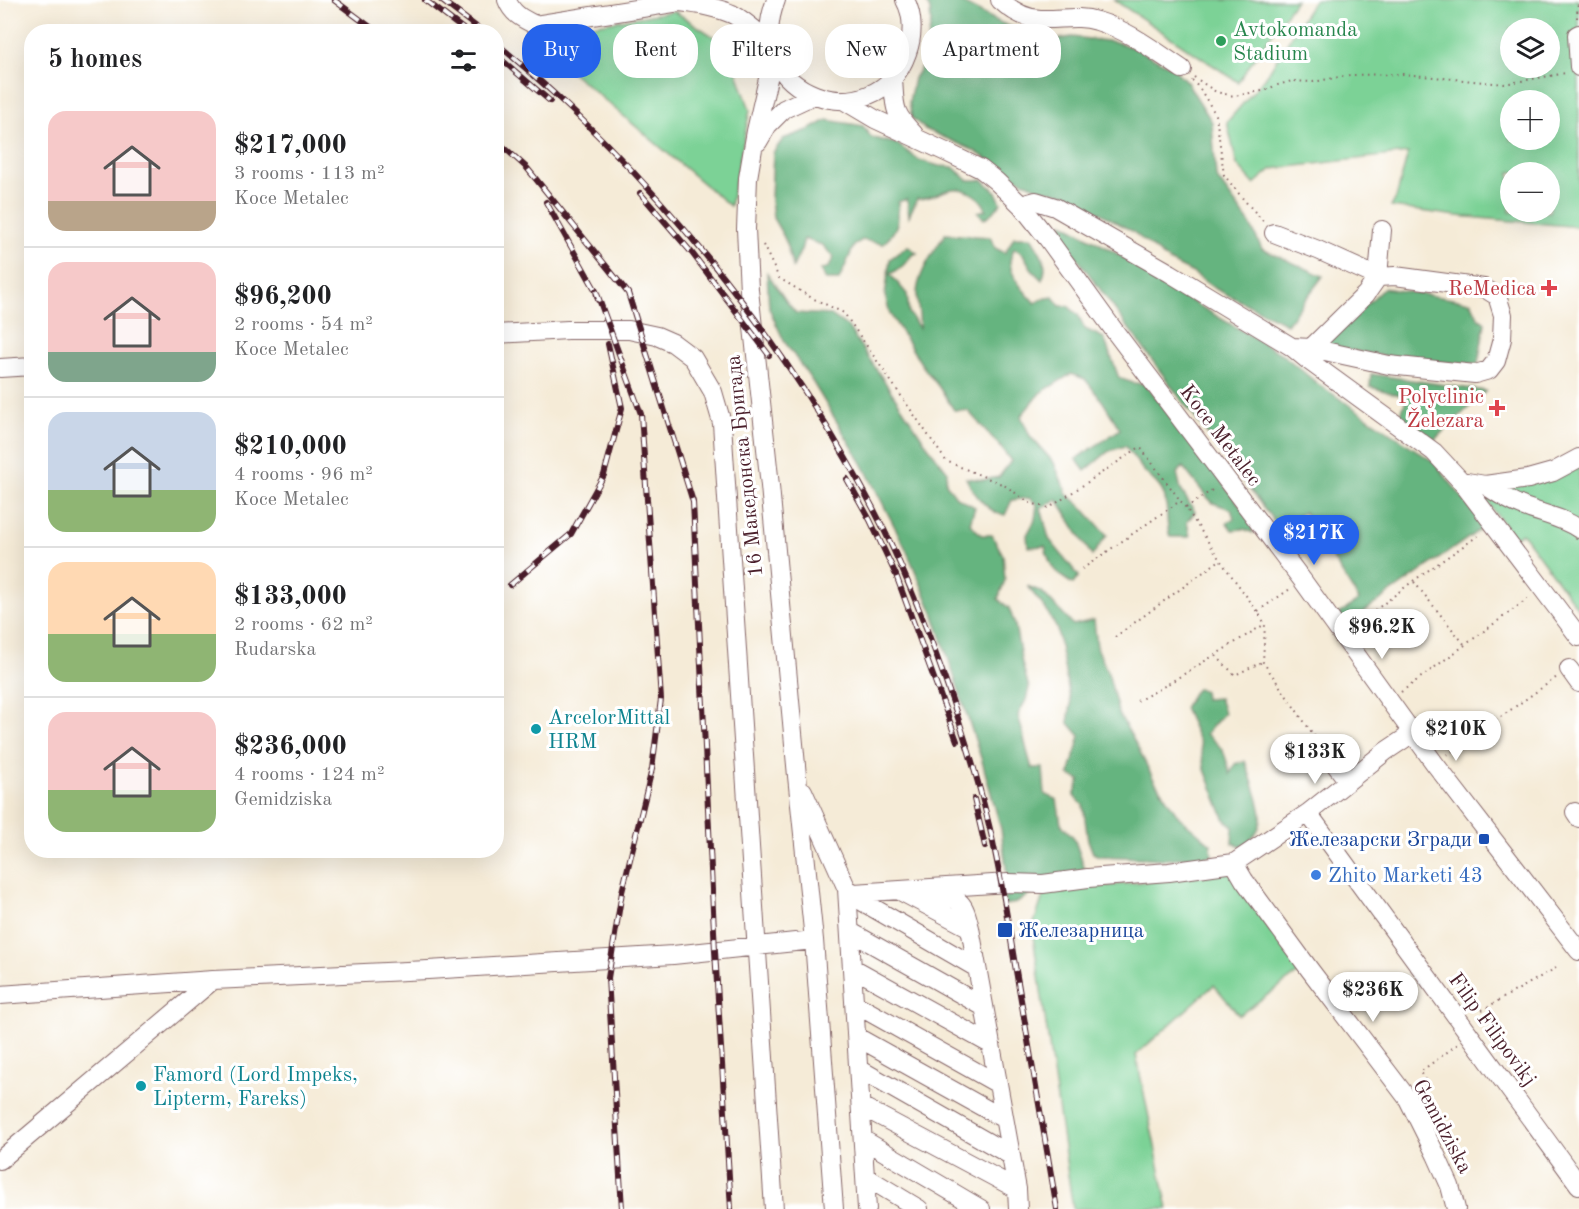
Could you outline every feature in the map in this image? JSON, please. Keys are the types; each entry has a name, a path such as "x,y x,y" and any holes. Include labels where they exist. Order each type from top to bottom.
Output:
{"street":[{"name":"16 Македонска Бригада","path":"770,24 776,0"},
{"path":"905,0 912,23 909,46"},
{"path":"1000,0 1029,18 1042,20 1078,17 1095,20 1116,28 1148,46 1182,69"},
{"path":"506,2 519,17 535,25 686,1 731,14 747,24"},
{"path":"1574,70 1577,35 1579,34"},
{"name":"16 Македонска Бригада","path":"766,78 748,178 746,229 749,290 814,940 834,1209"},
{"path":"789,78 799,87 814,95 833,100 857,99 870,94 893,78"},
{"name":"Koce Metalec","path":"893,78 894,104 898,116 921,141"},
{"name":"16 Македонска Бригада","path":"753,152 768,125 784,109 814,95"},
{"name":"Koce Metalec","path":"843,100 875,119 981,170 996,180 1021,205 1303,581 1435,764 1579,951"},
{"path":"1021,205 1036,201 1055,207 1170,273 1292,346 1309,361 1434,452 1461,481 1579,637"},
{"path":"1311,348 1366,294 1378,277 1382,230"},
{"path":"1274,233 1378,277 1395,276 1484,288 1497,296 1503,315 1502,339 1496,362 1489,370 1475,374 1389,365 1292,346"},
{"path":"504,334 629,330 657,336 673,342 693,358 713,392 722,423 774,1209"},
{"path":"0,368 24,366"},
{"path":"1461,481 1485,485 1528,479 1553,472 1579,458"},
{"path":"1485,485 1504,498 1563,519 1579,529"},
{"path":"851,891 1008,883 1043,884 1169,872 1234,863 1308,813 1386,751 1413,733"},
{"path":"1328,755 1348,781"},
{"path":"797,776 851,891 863,902 977,968"},
{"name":"Filip Filipovikj","path":"1308,813 1579,1185"},
{"name":"Gemidziska","path":"1234,863 1310,970 1408,1099 1437,1155 1450,1186 1456,1209"},
{"path":"921,888 960,901 965,908 1017,1189 1018,1209"},
{"path":"899,890 970,928"},
{"path":"851,891 851,932 868,1209"},
{"path":"851,932 984,1007"},
{"path":"0,995 213,980 650,956 814,940"},
{"path":"853,968 990,1044"},
{"path":"0,1160 213,980"},
{"path":"855,1004 998,1083"},
{"path":"857,1037 1004,1119"},
{"path":"859,1069 1011,1155"},
{"path":"861,1106 1017,1189"},
{"path":"864,1140 981,1209"},
{"path":"866,1177 919,1209"}],"path":[{"path":"1182,69 1216,92 1234,96 1267,90 1292,81 1313,82 1350,75 1403,74 1504,84 1574,70"},
{"path":"1182,69 1200,89 1216,115 1224,175 1274,233"},
{"path":"746,229 762,242 779,278 812,298 844,313 946,461 1004,485 1030,503 1049,508 1140,447 1186,508 1258,612 1265,624 1263,662 1328,755"},
{"path":"1186,508 1227,480"},
{"path":"1082,569 1180,501"},
{"path":"1343,636 1413,581 1495,525"},
{"path":"1114,637 1220,560"},
{"path":"1258,612 1303,581"},
{"path":"1413,581 1465,645"},
{"path":"1389,701 1543,588"},
{"path":"1137,701 1216,656 1265,624"},
{"path":"1216,656 1235,675 1263,662"},
{"path":"1435,764 1574,676"},
{"path":"1482,1010 1556,968"},
{"path":"1428,1085 1420,1072 1470,1036"}],"green space":[{"path":"925,0 957,0 1004,24 931,24 930,10"},
{"name":"Avtokomanda Stadium","path":"1114,0 1296,0 1238,82"},
{"path":"1314,0 1579,0 1579,227 1524,222 1560,222 1560,162 1500,162 1500,220 1457,216 1391,207 1396,198 1408,153 1272,169 1254,184 1237,165 1227,122 1265,78"},
{"path":"674,11 694,24 613,24 613,78 698,78 698,27 710,34 710,78 739,78 750,110 730,206 579,78 601,78 601,24 599,24"},
{"path":"1072,37 1116,42 1134,48 1172,67 1187,82 1212,122 1216,177 1250,224 1262,249 1323,276 1287,324 1214,288 1193,273 1169,261 1132,231 1067,194 1039,189 1013,176 973,150 925,129 912,118 909,102 914,78 921,68 921,78 1061,78 1061,39"},
{"path":"827,120 863,126 871,137 897,144 919,160 939,166 953,167 968,180 983,180 996,192 1001,203 984,219 978,212 986,210 980,200 966,191 951,189 917,199 909,216 907,199 898,202 896,225 888,239 883,244 862,240 854,246 839,280 826,280 821,270 829,267 834,257 822,245 804,239 793,267 784,237 773,218 771,198 773,153 783,139 811,129"},
{"path":"1063,223 1282,354 1318,384 1434,462 1485,526 1345,625 1338,615 1359,600 1304,512 1280,529 1058,232"},
{"path":"945,234 990,237 995,248 1005,253 1014,237 1031,237 1043,258 1044,274 1042,280 1033,271 1023,254 1014,248 1010,262 1019,284 1035,303 1053,297 1060,306 1068,306 1078,315 1085,329 1104,338 1119,378 1133,383 1146,384 1251,520 1253,533 1244,529 1232,530 1227,523 1234,518 1231,509 1213,503 1183,467 1177,473 1181,490 1195,512 1187,522 1190,537 1170,537 1162,491 1125,446 1109,451 1085,471 1076,459 1120,429 1085,379 1071,374 1040,393 1021,416 1030,436 1054,463 1067,494 1107,535 1092,556 1057,499 1041,508 1049,539 1079,576 1073,584 1054,569 1045,546 1028,547 1027,535 1035,520 1037,504 1029,498 1012,500 1005,515 987,506 977,496 966,478 983,480 999,477 1011,461 968,411 954,410 890,314 885,296 890,259 908,246 917,253 912,255 901,268 890,274 907,294 909,313 919,328 917,295 920,279"},
{"path":"767,273 796,313 831,315 848,327 947,471 946,483 956,497 975,507 970,523 981,535 992,535 1003,555 1005,580 998,599 1009,608 1015,625 1029,688 1018,715 1028,755 1032,768 1043,768 1045,794 1057,800 1061,824 1074,838 1088,878 1043,884 1017,903 1005,905 1002,890 1009,889 1001,829 982,761 934,615 905,547 862,463 812,381 784,341 769,308"},
{"path":"1384,288 1471,302 1478,317 1485,323 1478,364 1415,361 1322,346"},
{"path":"1371,374 1486,391 1432,442 1399,419 1407,397 1370,387"},
{"path":"1579,461 1579,610 1522,533 1514,538 1476,487"},
{"path":"1027,586 1042,592 1073,625 1094,620 1097,647 1109,676 1118,712 1154,780 1179,817 1211,844 1212,856 1165,859 1099,856 1093,853 1088,840 1083,805 1074,796 1080,780 1069,775 1080,736 1068,722 1071,704 1057,629 1045,608"},
{"path":"1198,688 1204,691 1205,699 1219,698 1224,713 1206,734 1223,751 1230,774 1235,764 1245,761 1258,800 1261,815 1259,828 1242,846 1232,843 1233,827 1224,818 1204,767 1200,743 1184,708"},
{"path":"1229,872 1300,972 1239,1015 1214,985 1136,1055 1168,1209 1073,1209 1032,929 1044,893"}],"railway":[{"path":"334,0 366,24"},
{"path":"425,0 456,24"},
{"path":"441,0 472,24"},
{"path":"504,50 606,144 658,199 707,257 797,379 837,443 893,548 962,728 983,802 1003,893 1057,1209"},
{"path":"504,62 550,101"},
{"path":"504,147 527,168 628,293 693,502 715,951 731,1209"},
{"path":"640,193 692,253 769,355"},
{"path":"546,202 596,291 598,300"},
{"path":"596,291 641,414 661,699 652,769 622,892 608,978 622,1209"},
{"path":"510,585 571,534 604,475 622,408 608,344"},
{"path":"847,479 870,520 896,575 957,741"},
{"path":"974,799 985,846"}],"place":[{"name":"Avtokomanda Stadium","path":"1221,41"},
{"name":"ReMedica","path":"1549,288"},
{"name":"Polyclinic Železara","path":"1497,408"},
{"name":"ArcelorMittal HRM","path":"536,729"},
{"name":"Железарски Згради","path":"1484,839"},
{"name":"Zhito Marketi 43","path":"1316,875"},
{"name":"Железарница","path":"1005,930"},
{"name":"Famord (Lord Impeks, Lipterm, Fareks)","path":"141,1086"}]}
